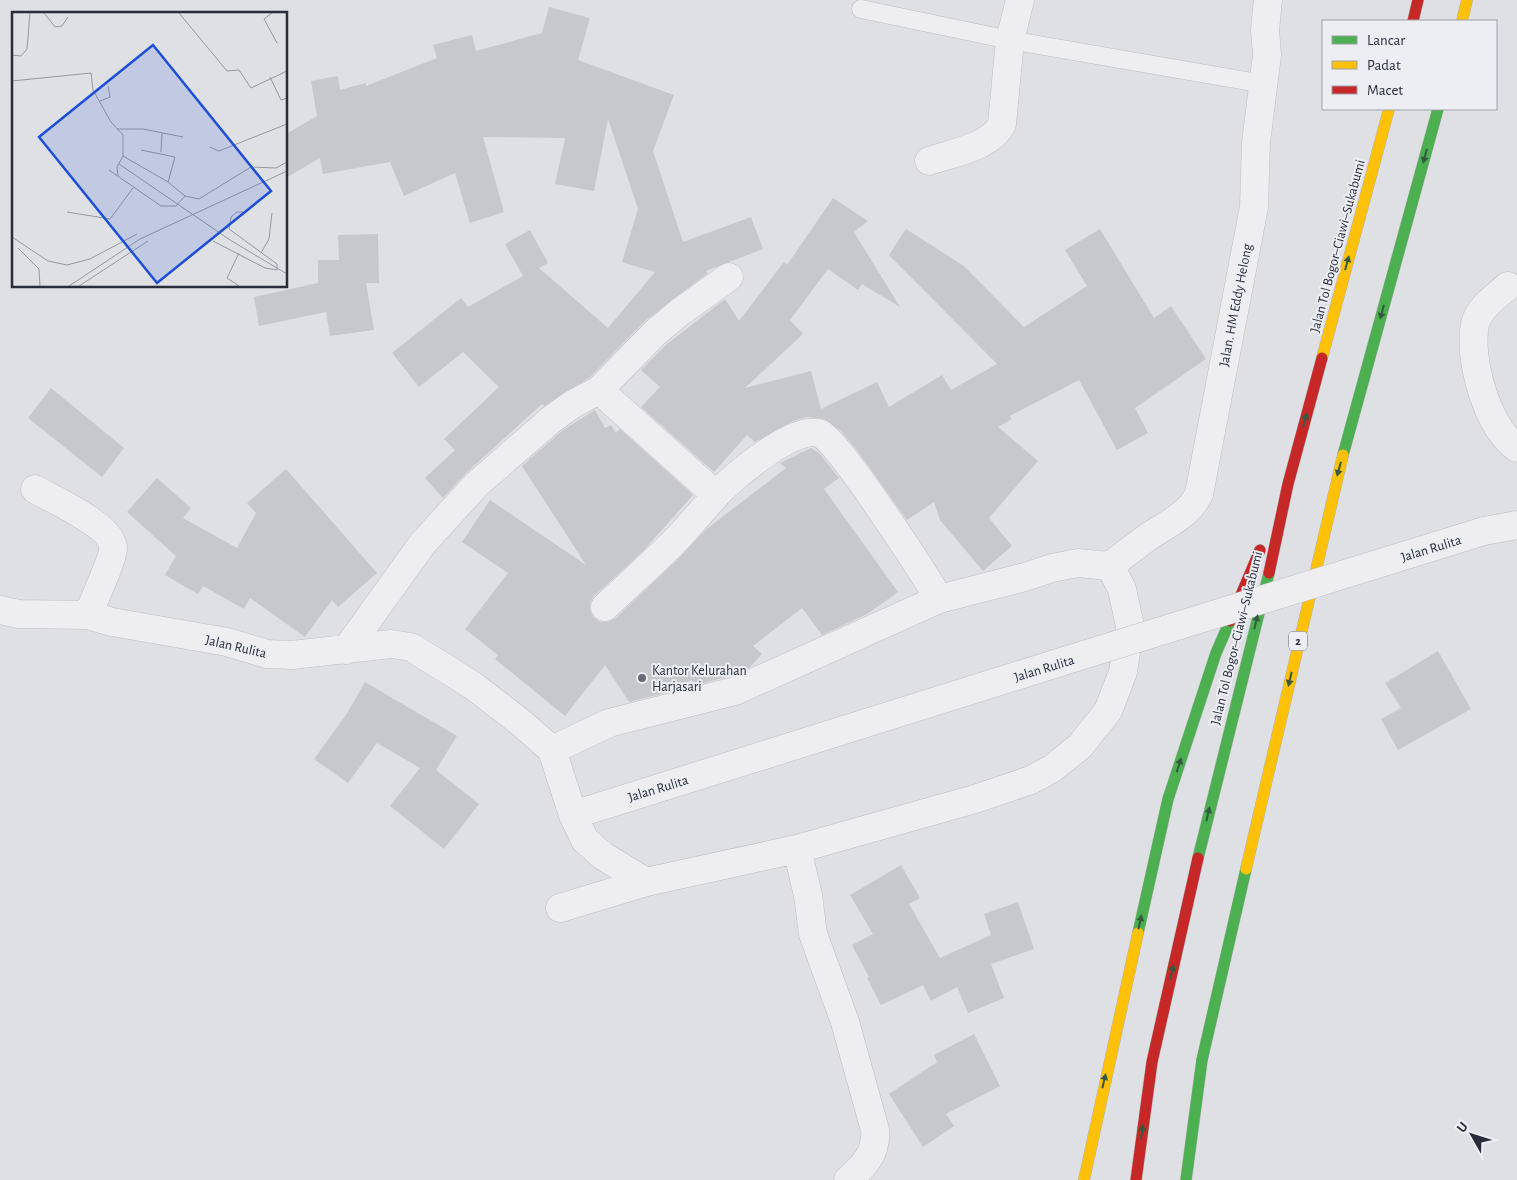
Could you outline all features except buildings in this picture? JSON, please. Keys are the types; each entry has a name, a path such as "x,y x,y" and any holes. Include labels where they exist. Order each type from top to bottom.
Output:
{"highway":[{"path":"1413,20 1418,0"},
{"path":"1462,20 1467,0"},
{"name":"Jalan Tol Bogor–Ciawi–Sukabumi","path":"1136,1180 1152,1062 1214,789 1272,561 1288,484 1389,110"},
{"name":"2","path":"1186,1180 1202,1060 1335,483 1438,110"},
{"path":"1084,1180 1095,1123 1168,799 1216,653 1288,484"}],"street":[{"path":"929,161 987,140 998,133 1002,124 1010,40 1020,0"},
{"name":"Jalan. HM Eddy Helong","path":"1110,566 1184,513 1194,504 1199,494 1254,207 1256,142 1267,55 1265,30 1268,0"},
{"path":"346,650 423,543 450,512 518,446 573,404 600,390 656,332 729,277"},
{"path":"1508,286 1486,304 1476,322 1474,347 1480,383 1488,407 1498,428 1517,448"},
{"path":"600,390 716,495"},
{"path":"605,607 674,543 707,508 716,495 747,467 797,436 814,432 827,437 849,464 940,599"},
{"path":"35,489 98,525 110,537 113,549 88,615"},
{"name":"Jalan Rulita","path":"573,815 1064,661 1484,532 1517,525"},
{"path":"560,908 646,882 797,849 975,799 1031,780 1053,768 1080,746 1108,711 1123,672 1130,626 1129,616 1122,589 1110,566 1078,563 1052,568 1025,578 940,599 735,691 609,723 552,750 573,815 585,840 603,856 646,882"},
{"name":"Jalan Rulita","path":"0,610 19,614 88,615 112,622 228,642 267,654 292,655 391,644 411,647 472,685 552,750"},
{"path":"797,849 808,895 813,934 845,1022 875,1130 876,1141 872,1153 848,1180"}],"lane":[{"path":"861,9 1010,40 1264,84"}],"traffic: fast":[{"path":"1343,455 1438,110"},
{"path":"1198,858 1269,573"},
{"path":"1138,933 1168,799 1216,653 1230,621"},
{"path":"1186,1180 1202,1060 1246,869"}],"traffic: slow":[{"path":"1462,20 1467,0"},
{"path":"1322,358 1389,110"},
{"path":"1246,869 1343,455"},
{"path":"1084,1180 1138,933"}],"traffic: jam":[{"path":"1413,20 1418,0"},
{"path":"1269,573 1288,484 1322,358"},
{"path":"1230,621 1260,550"},
{"path":"1136,1180 1152,1062 1198,858"}],"place":[{"name":"Kantor Kelurahan Harjasari","path":"642,678"}]}
